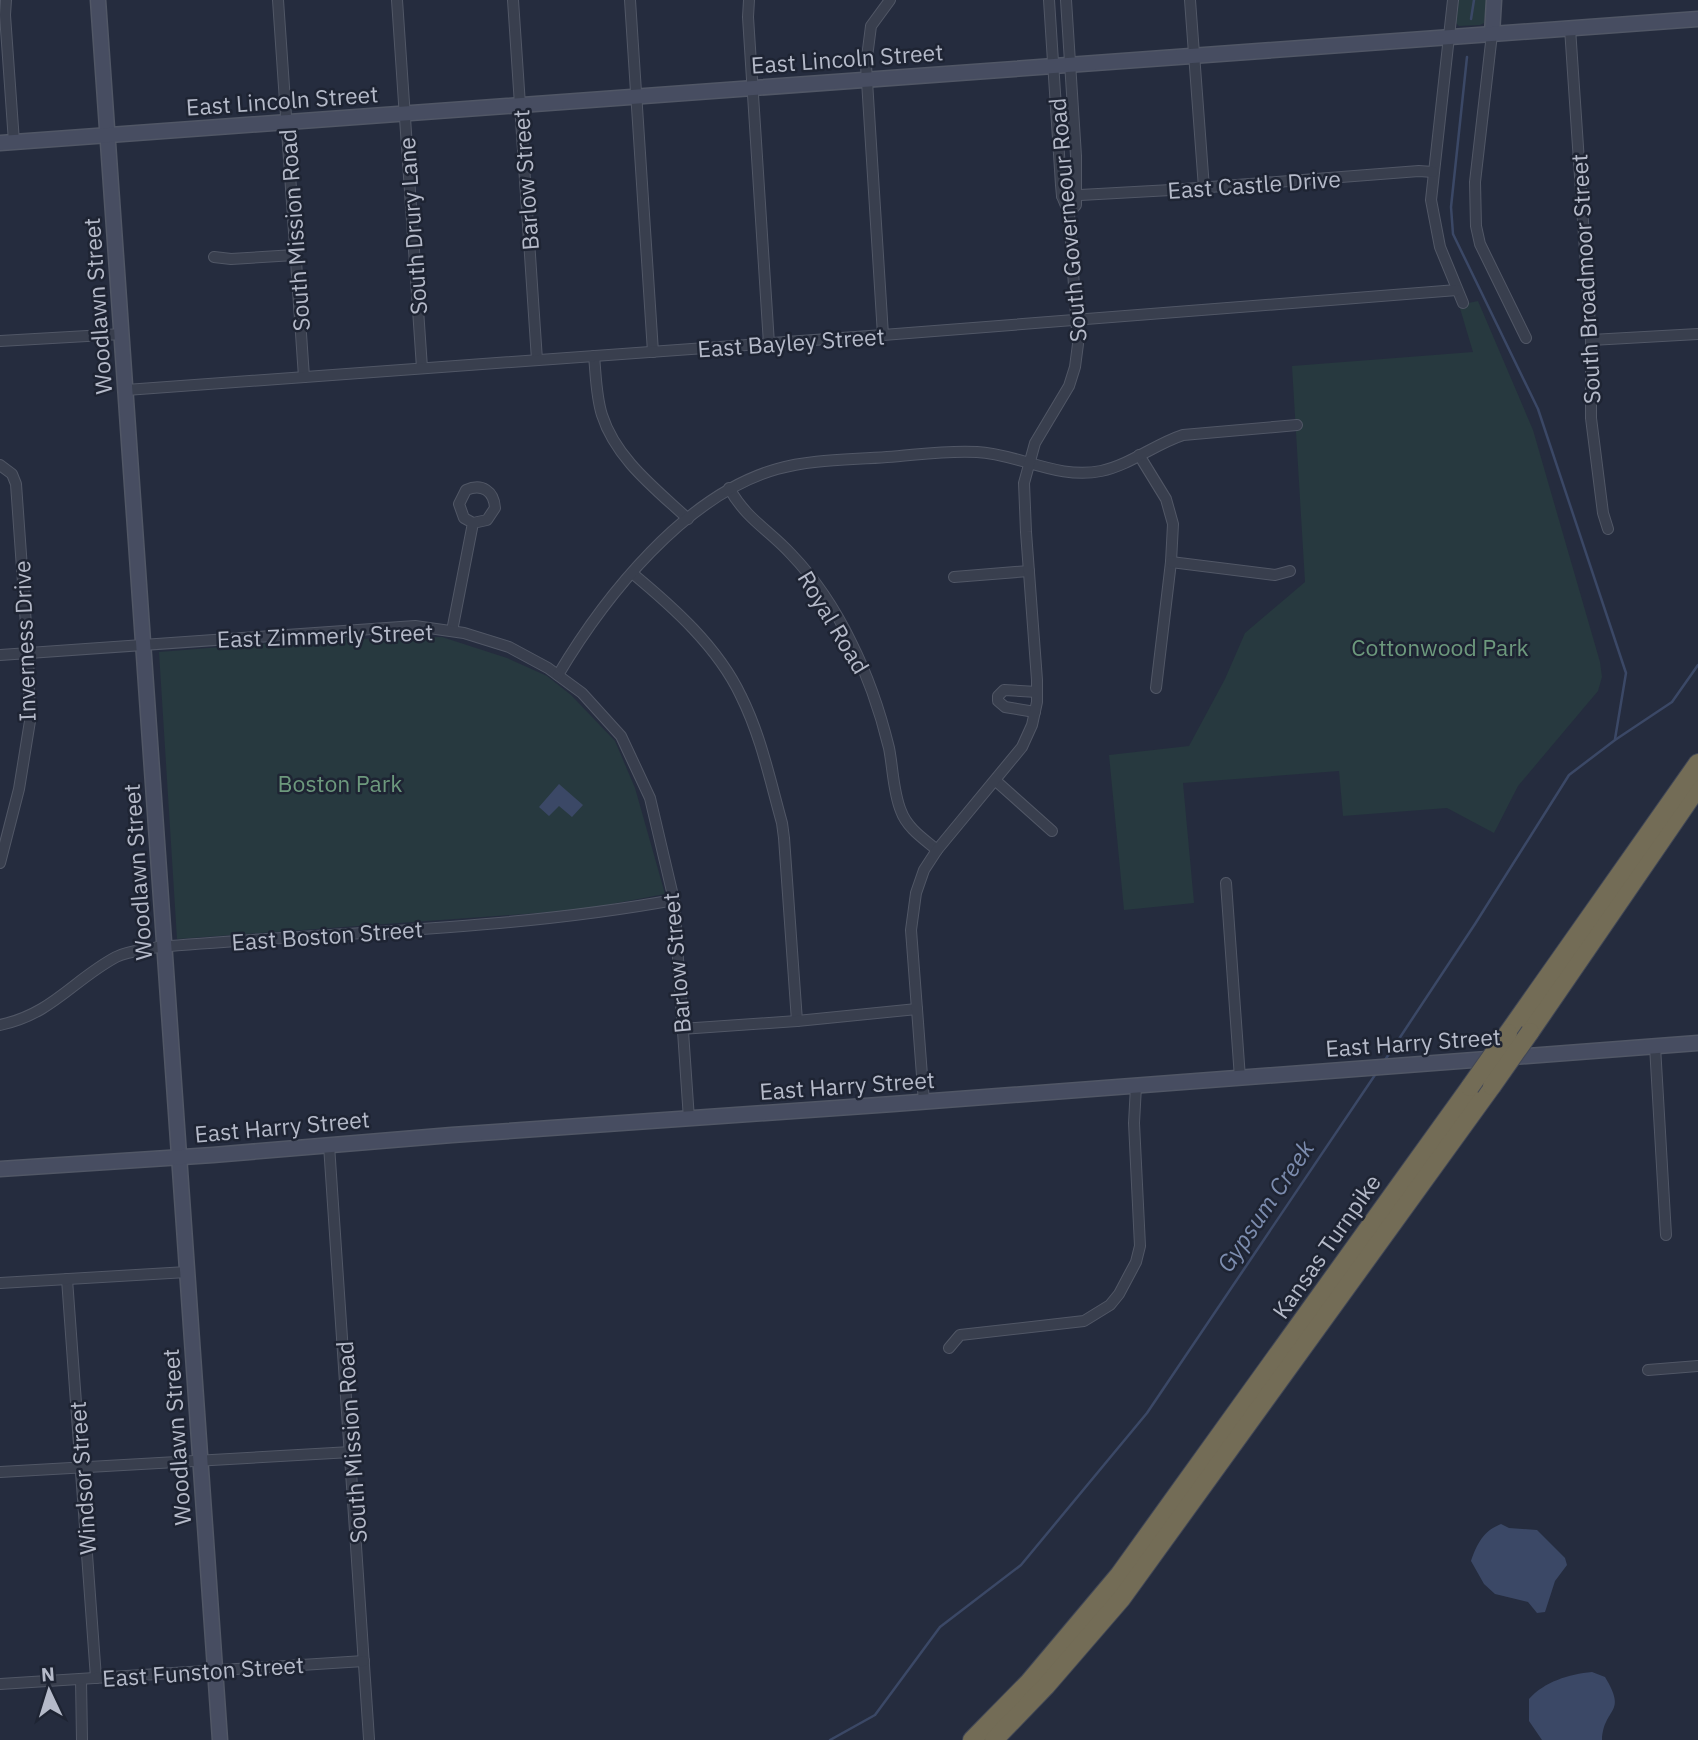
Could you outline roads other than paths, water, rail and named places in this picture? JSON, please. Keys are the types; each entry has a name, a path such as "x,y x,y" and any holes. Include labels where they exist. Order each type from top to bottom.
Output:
{"highway":[{"name":"Kansas Turnpike","path":"972,1740 1064,1643 1141,1546 1698,763"},
{"name":"Kansas Turnpike","path":"994,1740 1070,1660 1122,1598 1492,1086 1698,787"}],"street":[{"path":"6,0 7,143"},
{"name":"Woodlawn Street","path":"98,0 220,1740"},
{"name":"South Mission Road","path":"278,0 304,377"},
{"name":"South Drury Lane","path":"397,0 422,368"},
{"name":"Barlow Street","path":"513,0 537,359"},
{"path":"630,0 653,352"},
{"path":"749,0 752,88 769,344"},
{"path":"883,335 866,65 871,26 890,0"},
{"name":"South Governeour Road","path":"1049,0 1076,156 1075,195"},
{"name":"South Governeour Road","path":"924,1102 911,930 913,905 920,880 937,850 1022,747 1035,712 1037,692 1024,494 1028,463 1035,443 1069,386 1077,354 1078,320 1069,213 1062,196 1062,65 1066,0"},
{"path":"1190,0 1204,188"},
{"path":"1453,0 1431,200 1436,232 1463,303"},
{"path":"1494,0 1475,182 1476,226 1479,244 1526,338"},
{"name":"East Lincoln Street","path":"7,143 1698,20"},
{"name":"South Broadmoor Street","path":"1570,28 1591,340 1591,418 1603,513 1608,529"},
{"name":"East Castle Drive","path":"1062,196 1433,172"},
{"path":"1069,213 1076,205 1075,195"},
{"path":"214,257 232,259 295,255"},
{"name":"East Bayley Street","path":"126,390 769,344 1457,290"},
{"path":"0,341 122,334"},
{"path":"1591,340 1698,334"},
{"path":"594,356 599,403 608,431 642,476 688,519"},
{"path":"558,675 611,596 667,537 729,488 777,469 826,461 976,452 1074,473 1089,472 1116,466 1169,439 1196,433 1297,425"},
{"path":"1139,455 1171,510 1174,536 1156,688"},
{"name":"Inverness Drive","path":"0,465 12,474 16,484 30,721 19,789 0,863"},
{"name":"Royal Road","path":"729,488 746,513 804,569 850,640 877,705 901,811 912,829 937,850"},
{"path":"452,631 473,523"},
{"path":"1171,562 1275,575 1290,571"},
{"path":"954,576 1029,571"},
{"path":"632,573 715,654 740,693 752,721 783,831 797,1021"},
{"name":"East Zimmerly Street","path":"0,655 415,626 452,631 509,647 558,675"},
{"name":"Barlow Street","path":"558,675 582,694 621,736 650,798 674,900 689,1119"},
{"path":"1035,712 1005,707 998,701 1000,692 1004,690 1037,692"},
{"path":"996,781 1052,831"},
{"path":"1226,883 1240,1079"},
{"name":"East Boston Street","path":"0,1025 29,1018 116,957 165,947 535,920 618,911 674,900"},
{"path":"681,1029 917,1009"},
{"name":"East Harry Street","path":"0,1169 1698,1043"},
{"path":"1655,1046 1666,1235"},
{"path":"949,1348 960,1335 1084,1321 1110,1304 1119,1294 1136,1262 1140,1246 1134,1123 1136,1086"},
{"name":"South Mission Road","path":"329,1145 369,1739"},
{"path":"0,1283 187,1272"},
{"name":"Windsor Street","path":"67,1279 96,1678"},
{"path":"1648,1370 1698,1366"},
{"path":"0,1472 351,1452"},
{"name":"East Funston Street","path":"0,1684 364,1661"},
{"path":"81,1679 82,1740"}],"water":[{"path":"559,784 583,805 572,817 559,806 549,816 539,807"},
{"path":"1501,1524 1509,1528 1537,1530 1565,1558 1567,1565 1555,1581 1545,1612 1537,1613 1528,1602 1495,1594 1484,1584 1471,1561 1482,1539 1490,1530"},
{"path":"1592,1672 1605,1677 1615,1698 1602,1740 1542,1740 1529,1721 1529,1699 1558,1680"}],"waterway":[{"path":"1471,19 1474,0"},
{"path":"1467,57 1451,207 1453,234 1538,409 1626,673 1615,739"},
{"name":"Gypsum Creek","path":"1385,1060 1569,775 1672,702 1698,665"},
{"name":"Gypsum Creek","path":"830,1740 875,1715 940,1627 1021,1565 1147,1413 1377,1072"}],"park label":[{"name":"Cottonwood Park","path":"1440,647"},
{"name":"Boston Park","path":"340,783"}]}
